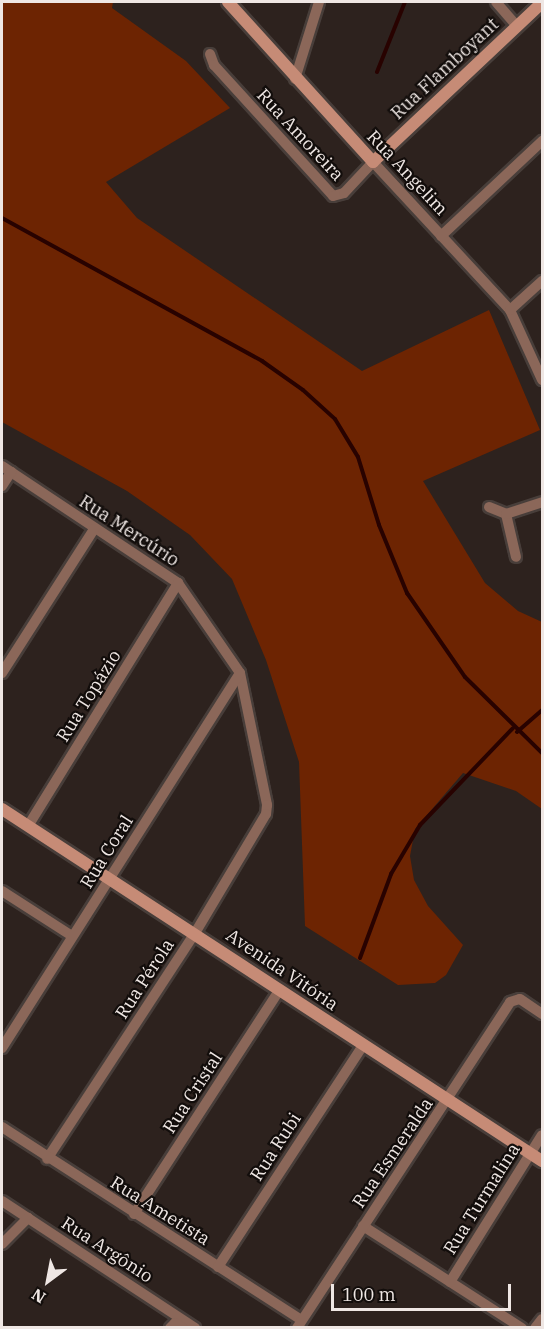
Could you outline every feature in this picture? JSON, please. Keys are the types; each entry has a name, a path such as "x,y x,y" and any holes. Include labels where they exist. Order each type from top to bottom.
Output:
{"street":[{"name":"Rua Angelim","path":"228,2 295,79 510,310 543,380"},
{"path":"295,79 319,2"},
{"path":"496,2 517,26"},
{"name":"Rua Flamboyant","path":"373,162 543,3"},
{"name":"Rua Amoreira","path":"210,54 214,65 333,196 344,193 373,162"},
{"path":"441,236 543,141"},
{"path":"510,310 543,281"},
{"path":"2,486 6,469"},
{"name":"Rua Mercúrio","path":"6,469 178,583 240,673 259,760 266,814"},
{"path":"489,507 506,514 543,502"},
{"path":"506,514 516,557"},
{"path":"2,673 94,529"},
{"name":"Rua Topázio","path":"28,826 178,583"},
{"name":"Rua Coral","path":"2,1048 240,673"},
{"name":"Avenida Vitória","path":"2,809 543,1161"},
{"name":"Rua Pérola","path":"47,1159 195,933 266,814"},
{"path":"2,891 72,936"},
{"name":"Rua Cristal","path":"134,1214 280,989"},
{"name":"Rua Esmeralda","path":"299,1324 510,1002 520,999 543,1014"},
{"name":"Rua Rubi","path":"218,1267 363,1045"},
{"name":"Rua Ametista","path":"2,1127 47,1159 218,1267 299,1324"},
{"name":"Rua Turmalina","path":"450,1282 543,1134"},
{"name":"Rua Argônio","path":"2,1201 195,1328"},
{"path":"2,1244 27,1218"},
{"path":"363,1226 522,1328"},
{"path":"535,1328 543,1319"},
{"path":"170,1328 175,1323 183,1328"}],"shaded area":[{"path":"2,2 113,2 112,8 186,61 230,108 106,182 137,218 362,371 489,310 540,430 423,481 485,583 518,611 542,622 542,809 516,791 463,773 415,829 410,856 414,880 428,906 463,945 446,975 435,983 398,985 305,926 299,762 266,660 232,579 190,535 127,491 2,422"}],"waterway":[{"path":"377,72 405,2"},
{"path":"2,218 262,361 303,390 335,419 358,457 379,525 407,593 465,677 542,753"},
{"path":"517,732 542,710"},
{"path":"360,958 391,874 420,825 513,728"}]}
